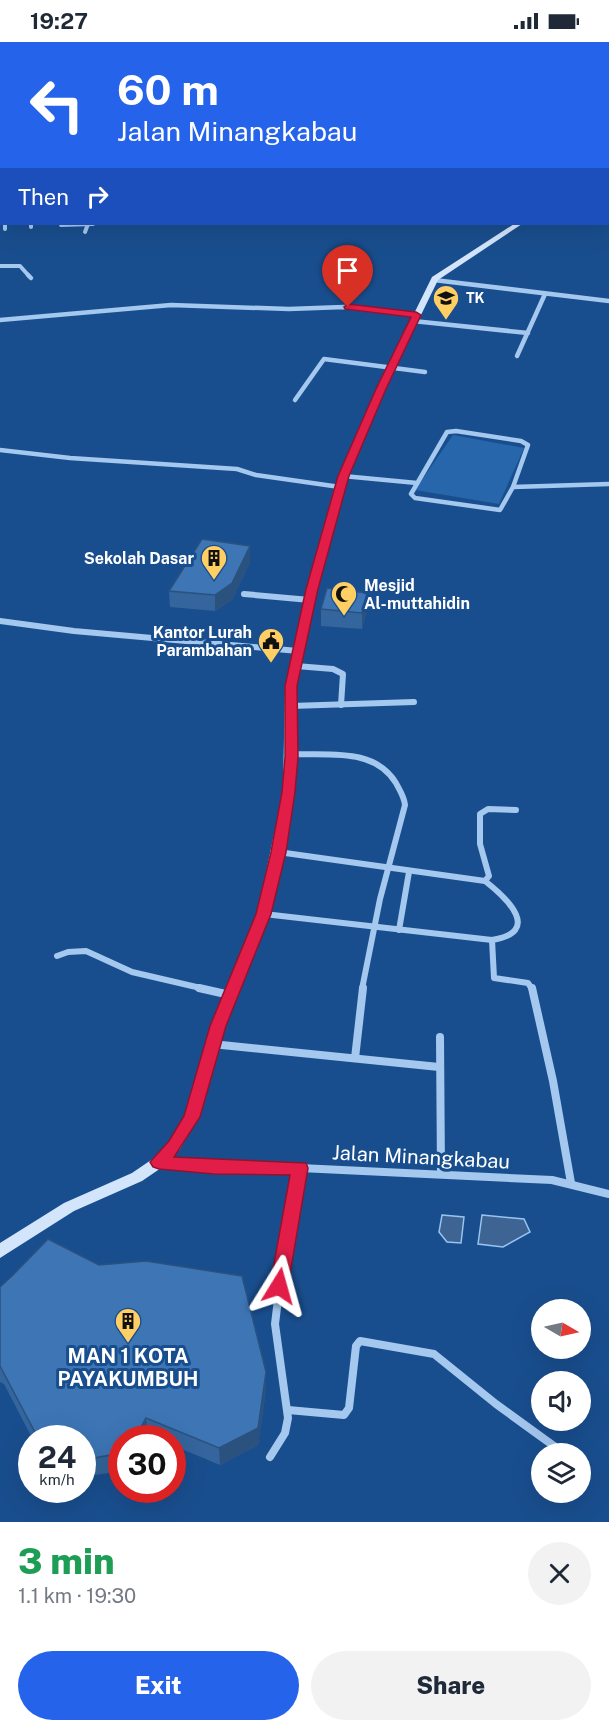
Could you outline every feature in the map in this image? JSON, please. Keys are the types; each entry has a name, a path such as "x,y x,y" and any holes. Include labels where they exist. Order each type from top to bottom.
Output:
{"street":[{"path":"86,232 88,225"},
{"path":"0,1251 69,1207 137,1177 159,1162 175,1145 192,1117 212,1044 264,914 289,792 291,686 310,600 342,482 391,368 434,280 516,225"},
{"path":"0,266 20,266 31,278"},
{"path":"434,280 493,284 545,294 609,301"},
{"path":"517,356 545,294"},
{"path":"0,320 171,305 289,309 344,307 528,333"},
{"path":"295,400 324,359 425,372"},
{"path":"454,431 527,443 513,487 502,509 415,498 411,494 417,483 445,433 454,431"},
{"path":"0,450 62,457 237,469 256,475 342,482 417,483"},
{"path":"513,487 609,484"},
{"path":"244,594 310,600"},
{"path":"0,621 161,640 237,643 298,651"},
{"path":"295,666 333,669 343,674 341,705"},
{"path":"291,706 414,702"},
{"path":"291,754 360,758 381,765 390,775 405,801 372,927 358,1004 355,1059"},
{"path":"485,881 489,876 480,844 480,814 488,810 516,810"},
{"path":"264,914 492,940 506,939 517,932 518,921 506,900 485,881 278,852"},
{"path":"399,930 409,872"},
{"path":"492,940 494,978 528,983 531,988 554,1081 571,1184"},
{"path":"57,956 68,952 86,951 132,972 230,995"},
{"path":"440,1037 441,1174"},
{"path":"212,1044 440,1067"},
{"name":"Jalan Minangkabau","path":"159,1162 214,1167 300,1168 552,1179 609,1194"},
{"path":"270,1457 285,1433 288,1410 274,1324 284,1250 300,1168"},
{"path":"288,1410 339,1416 347,1412 356,1346 360,1341 434,1354 496,1404 550,1443"}],"shaded area":[{"path":"453,435 524,448 499,504 415,490"},
{"path":"442,1215 464,1217 461,1243 447,1242 439,1232"},
{"path":"482,1215 524,1219 530,1232 503,1247 478,1244"}],"building":[{"path":"202,539 250,546 232,583 215,595 169,591"},
{"path":"327,588 367,593 362,613 321,609"},
{"name":"MAN 1 KOTA PAYAKUMBUH","path":"48,1239 99,1265 146,1261 242,1276 266,1372 258,1428 219,1448 186,1434 186,1425 163,1425 146,1418 142,1425 108,1425 108,1455 96,1458 96,1425 31,1425 0,1366 0,1287"}],"place":[{"name":"TK","path":"446,321"},
{"name":"Sekolah Dasar","path":"214,581"},
{"name":"Mesjid Al-muttahidin","path":"344,617"},
{"name":"Kantor Lurah Parambahan","path":"271,664"},
{"name":"MAN 1 KOTA PAYAKUMBUH","path":"128,1344"}],"route":[{"path":"279,1286 300,1168 214,1167 159,1162 175,1145 192,1117 218,1026 264,914 289,792 291,686 312,589 343,476 416,315 348,307"}]}
